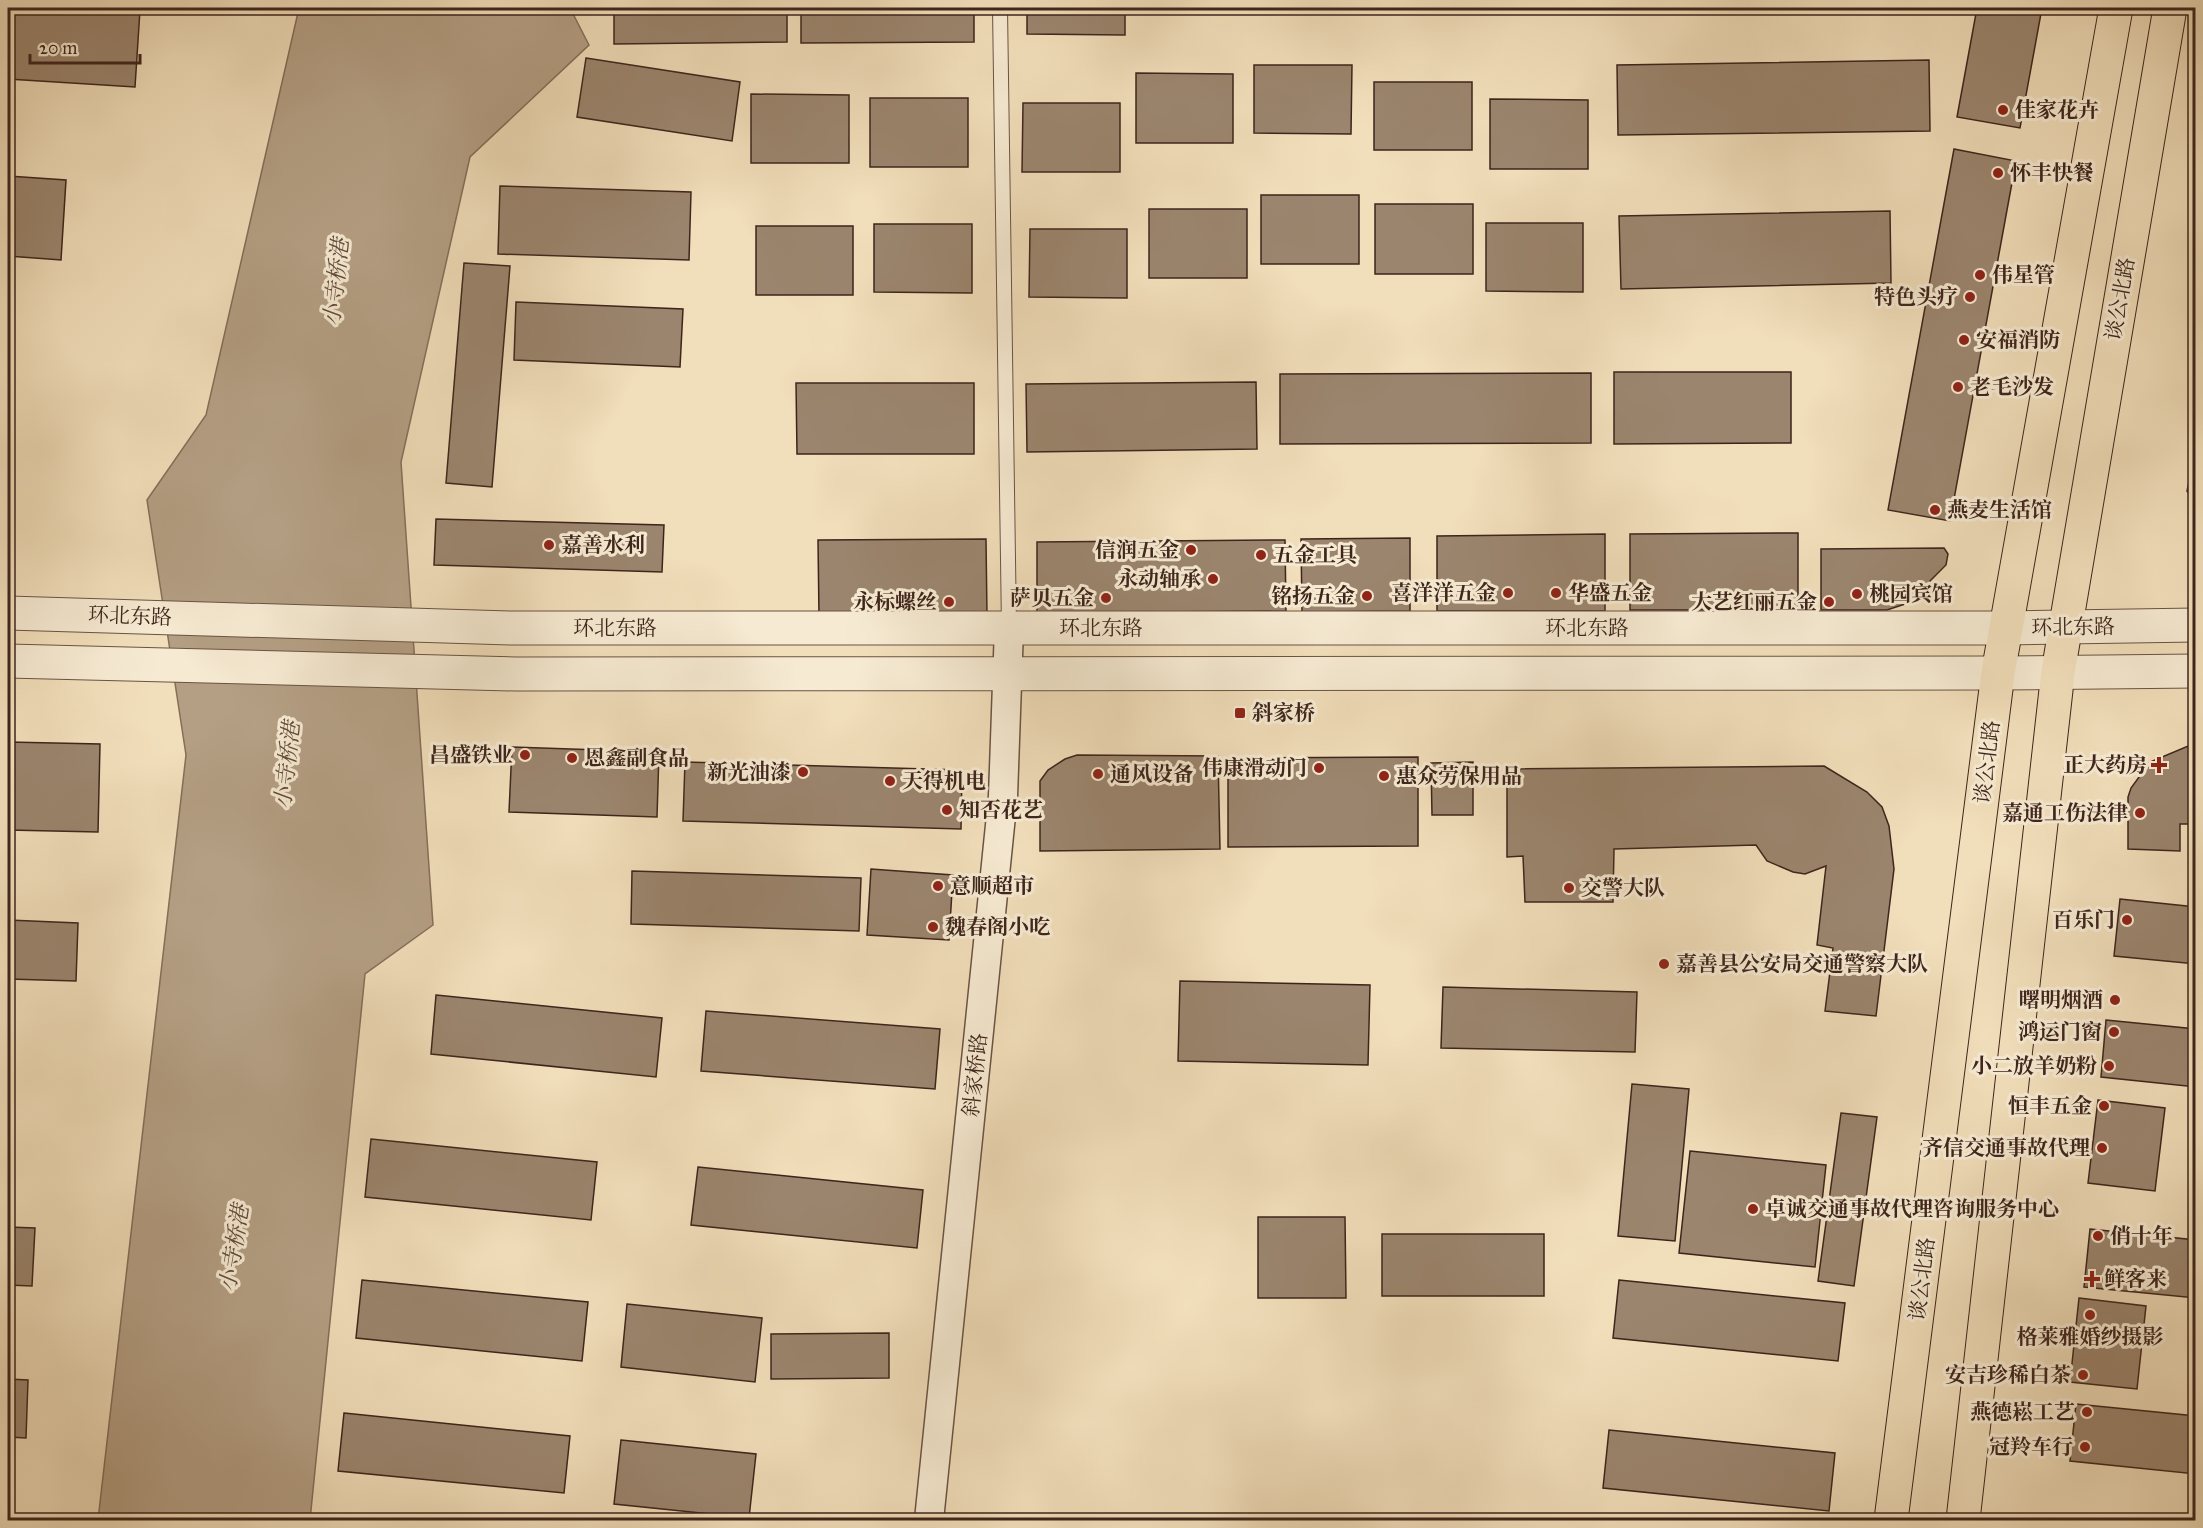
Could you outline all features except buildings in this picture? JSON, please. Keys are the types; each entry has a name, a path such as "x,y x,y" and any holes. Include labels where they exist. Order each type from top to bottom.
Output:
{"main road":[{"name":"谈公北路","path":"1891,1521 1998,673 2116,8"},
{"name":"谈公北路","path":"1963,1521 2058,672 2170,8"}],"street":[{"name":"环北东路","path":"8,613 511,628 2006,628 2196,625"},
{"name":"斜家桥路","path":"929,1521 1003,796 1010,628"},
{"path":"8,662 515,674 2196,671"}],"lane":[{"path":"1000,8 1010,628"}],"water":[{"name":"小寺桥港","path":"299,8 570,8 589,45 470,157 401,462 433,925 365,974 310,1520 98,1520 186,755 147,500 206,415"}],"place":[{"name":"佳家花卉","path":"2003,110"},
{"name":"怀丰快餐","path":"1998,173"},
{"name":"伟星管","path":"1980,275"},
{"name":"特色头疗","path":"1970,297"},
{"name":"安福消防","path":"1964,340"},
{"name":"老毛沙发","path":"1958,387"},
{"name":"燕麦生活馆","path":"1935,510"},
{"name":"嘉善水利","path":"549,545"},
{"name":"信润五金","path":"1191,550"},
{"name":"五金工具","path":"1261,555"},
{"name":"永动轴承","path":"1213,579"},
{"name":"喜洋洋五金","path":"1508,593"},
{"name":"华盛五金","path":"1556,593"},
{"name":"桃园宾馆","path":"1857,594"},
{"name":"铭扬五金","path":"1367,596"},
{"name":"萨贝五金","path":"1106,598"},
{"name":"永标螺丝","path":"949,602"},
{"name":"大艺红丽五金","path":"1829,602"},
{"name":"斜家桥","path":"1240,713"},
{"name":"昌盛铁业","path":"525,755"},
{"name":"恩鑫副食品","path":"572,758"},
{"name":"正大药房","path":"2159,765"},
{"name":"伟康滑动门","path":"1319,768"},
{"name":"新光油漆","path":"803,772"},
{"name":"通风设备","path":"1098,774"},
{"name":"惠众劳保用品","path":"1384,776"},
{"name":"天得机电","path":"890,781"},
{"name":"知否花艺","path":"947,810"},
{"name":"嘉通工伤法律","path":"2140,813"},
{"name":"意顺超市","path":"938,886"},
{"name":"交警大队","path":"1569,888"},
{"name":"百乐门","path":"2127,920"},
{"name":"魏春阁小吃","path":"933,927"},
{"name":"嘉善县公安局交通警察大队","path":"1664,964"},
{"name":"曙明烟酒","path":"2115,1000"},
{"name":"鸿运门窗","path":"2114,1032"},
{"name":"小二放羊奶粉","path":"2109,1066"},
{"name":"恒丰五金","path":"2104,1106"},
{"name":"齐信交通事故代理","path":"2102,1148"},
{"name":"卓诚交通事故代理咨询服务中心","path":"1753,1209"},
{"name":"俏十年","path":"2098,1236"},
{"name":"鲜客来","path":"2092,1279"},
{"name":"格莱雅婚纱摄影","path":"2090,1315"},
{"name":"安吉珍稀白茶","path":"2083,1375"},
{"name":"燕德崧工艺","path":"2087,1412"},
{"name":"冠羚车行","path":"2085,1447"}]}
